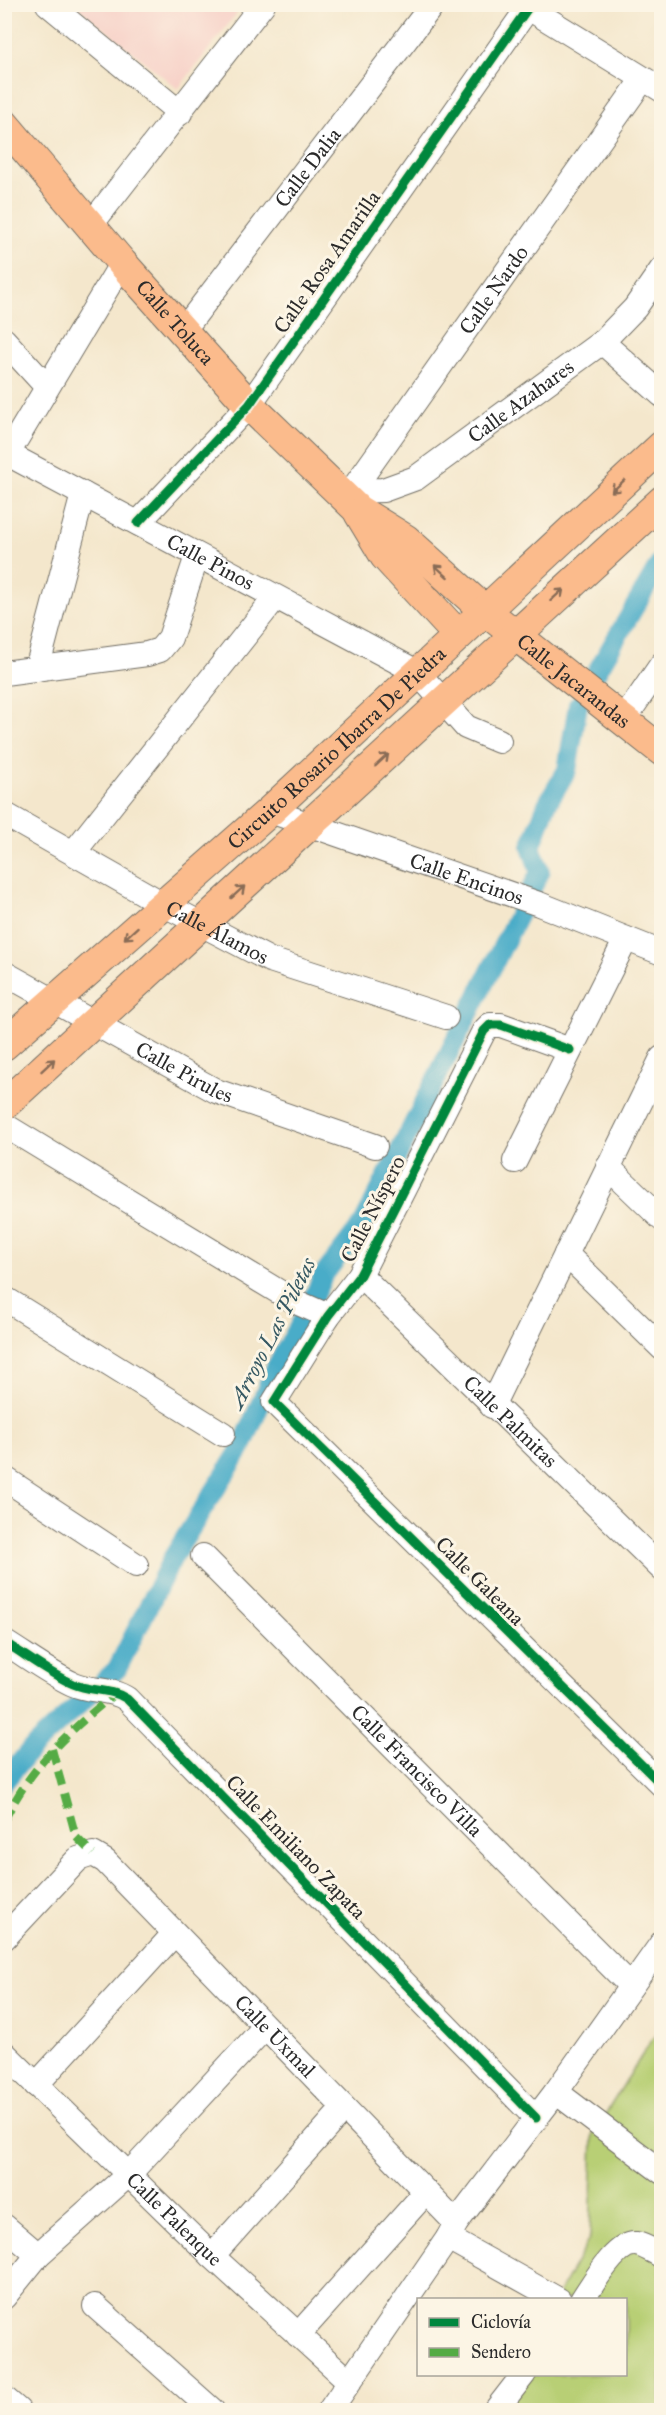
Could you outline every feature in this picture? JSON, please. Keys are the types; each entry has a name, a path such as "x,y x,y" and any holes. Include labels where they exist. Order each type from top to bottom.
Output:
{"main road":[{"name":"Calle Toluca","path":"4,124 182,332 249,405 352,500 405,539 484,610"},
{"name":"Circuito Rosario Ibarra De Piedra","path":"4,1045 270,811 662,446"},
{"name":"Calle Toluca","path":"352,500 385,556 458,635"},
{"path":"4,1105 312,825 444,703 514,634 662,501"},
{"name":"Calle Jacarandas","path":"484,610 662,751"}],"street":[{"path":"48,4 180,113"},
{"path":"90,226 263,4"},
{"name":"Calle Dalia","path":"182,332 433,4"},
{"path":"525,6 652,84"},
{"name":"Calle Rosa Amarilla","path":"138,523 249,405 525,6"},
{"name":"Calle Nardo","path":"352,500 652,84"},
{"path":"6,453 122,263"},
{"name":"Calle Azahares","path":"352,500 416,478 602,342 635,308 662,269"},
{"path":"4,339 47,387"},
{"path":"602,342 662,395"},
{"name":"Calle Pinos","path":"6,453 274,598 417,672"},
{"path":"37,669 83,494"},
{"path":"4,673 160,650 171,638 197,556"},
{"path":"74,852 274,598"},
{"path":"623,721 662,664"},
{"path":"417,672 466,727 499,741"},
{"name":"Calle Encinos","path":"270,811 539,904 662,953"},
{"name":"Calle Álamos","path":"4,814 163,904 270,960 446,1017"},
{"path":"516,1161 626,939"},
{"name":"Calle Pirules","path":"4,973 216,1091 375,1146"},
{"name":"Calle Níspero","path":"274,1402 322,1314 360,1275 484,1031 490,1025 501,1025 570,1050"},
{"path":"492,1406 662,1058"},
{"path":"4,1125 294,1300 322,1314"},
{"path":"608,1167 662,1219"},
{"path":"566,1254 662,1348"},
{"name":"Calle Palmitas","path":"360,1275 662,1569"},
{"path":"4,1298 223,1434"},
{"name":"Calle Galeana","path":"274,1402 662,1785"},
{"path":"4,1478 136,1565"},
{"name":"Calle Francisco Villa","path":"203,1556 631,1986"},
{"name":"Calle Emiliano Zapata","path":"4,1642 70,1683 86,1689 117,1692 536,2118"},
{"name":"Calle Uxmal","path":"4,1938 78,1859 93,1854 105,1861 426,2192 452,2230 556,2298"},
{"path":"36,2085 174,1934"},
{"path":"330,2410 452,2230 556,2092 662,1943"},
{"path":"4,2297 38,2255 128,2175 265,2027"},
{"name":"Calle Palenque","path":"4,2053 212,2256 349,2381"},
{"path":"556,2092 662,2172"},
{"path":"212,2256 344,2108"},
{"path":"298,2335 426,2192"},
{"path":"4,2226 38,2255"},
{"path":"583,2298 615,2253 627,2245 638,2244 662,2256"},
{"path":"95,2306 212,2410"},
{"path":"496,2410 522,2376"},
{"path":"4,2398 18,2410"}],"shaded area":[{"path":"75,5 243,5 178,89"}],"green space":[{"path":"661,2033 661,2410 495,2410 514,2376 627,2376 627,2298 557,2298 590,2237 593,2134 652,2039"}],"waterway":[{"name":"Arroyo Las Piletas","path":"593,678 662,560"},
{"name":"Arroyo Las Piletas","path":"4,1782 30,1750 117,1669 173,1557 242,1447 276,1367 305,1316 323,1276 364,1222 540,872 531,847 547,804 567,770 578,705"}],"marked path":[{"path":"4,1821 39,1765 68,1735 117,1692"},
{"path":"52,1749 76,1837 93,1854"}],"cycle path":[{"path":"138,523 249,405 528,8"},
{"path":"570,1050 501,1025 490,1025 484,1031 360,1275 328,1316 274,1402 662,1785"},
{"path":"4,1642 73,1684 114,1693 127,1699 536,2118"}]}
